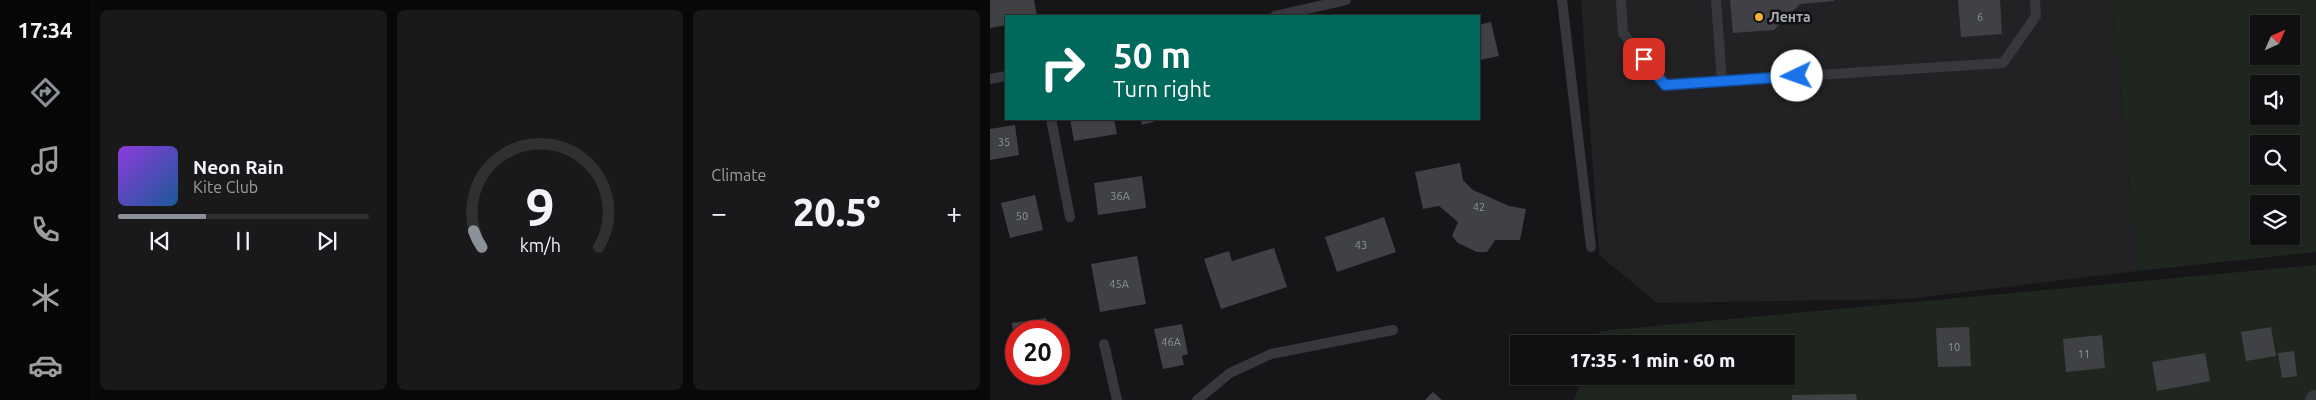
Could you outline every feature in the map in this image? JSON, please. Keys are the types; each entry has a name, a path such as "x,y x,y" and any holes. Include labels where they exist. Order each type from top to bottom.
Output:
{"lane":[{"path":"1279,15 1346,0"},
{"path":"1562,0 1591,247"},
{"path":"1621,0 1623,33 1665,85 2003,63 2036,16 2035,0"},
{"path":"1716,0 1722,81"},
{"path":"990,80 1005,76"},
{"path":"1052,120 1070,218"},
{"path":"1197,400 1230,373 1271,354 1393,330"},
{"path":"1104,344 1117,400"}],"shaded area":[{"path":"1581,0 2112,0 2137,271 1908,299 1657,303 1599,255"},
{"path":"2112,0 2316,0 2316,252 2137,271"},
{"path":"2316,265 2316,400 1574,400 1580,385 1795,385 1795,335 1598,335 1600,331"}],"building":[{"path":"990,0 1034,0 1037,15 1005,15 1005,25 990,28"},
{"name":"Лента","path":"1730,0 1834,1 1800,4 1774,30 1733,33"},
{"path":"1958,0 2000,0 2002,34 1961,37"},
{"path":"1491,22 1499,56 1480,60 1480,25"},
{"path":"1070,120 1114,120 1117,134 1074,141"},
{"path":"1141,120 1160,120 1142,125"},
{"path":"1015,125 1019,155 990,160 990,129"},
{"path":"1460,163 1463,180 1473,190 1509,206 1526,209 1520,240 1495,240 1487,252 1477,252 1458,243 1452,236 1458,222 1439,206 1423,209 1415,172"},
{"path":"1142,176 1146,208 1098,215 1094,183"},
{"path":"1035,195 1043,230 1010,238 1001,203"},
{"path":"1384,217 1396,252 1337,272 1325,237"},
{"path":"1274,248 1287,287 1221,309 1204,259 1229,251 1232,261"},
{"path":"1137,256 1146,304 1100,312 1091,264"},
{"path":"1182,324 1188,354 1182,356 1184,365 1163,369 1154,329"},
{"path":"1969,327 1971,366 1938,367 1936,328"},
{"path":"2271,327 2276,356 2246,361 2241,332"},
{"path":"2102,335 2105,368 2066,372 2063,339"},
{"path":"2294,351 2297,376 2282,378 2278,353"},
{"path":"2205,353 2210,381 2157,391 2152,362"},
{"path":"1433,392 1442,400 1425,400"},
{"path":"1856,394 1857,400 1792,400 1792,395"}],"place":[{"name":"Лента","path":"1759,17"}],"route":[{"path":"1644,59 1665,85 1797,76"}]}
